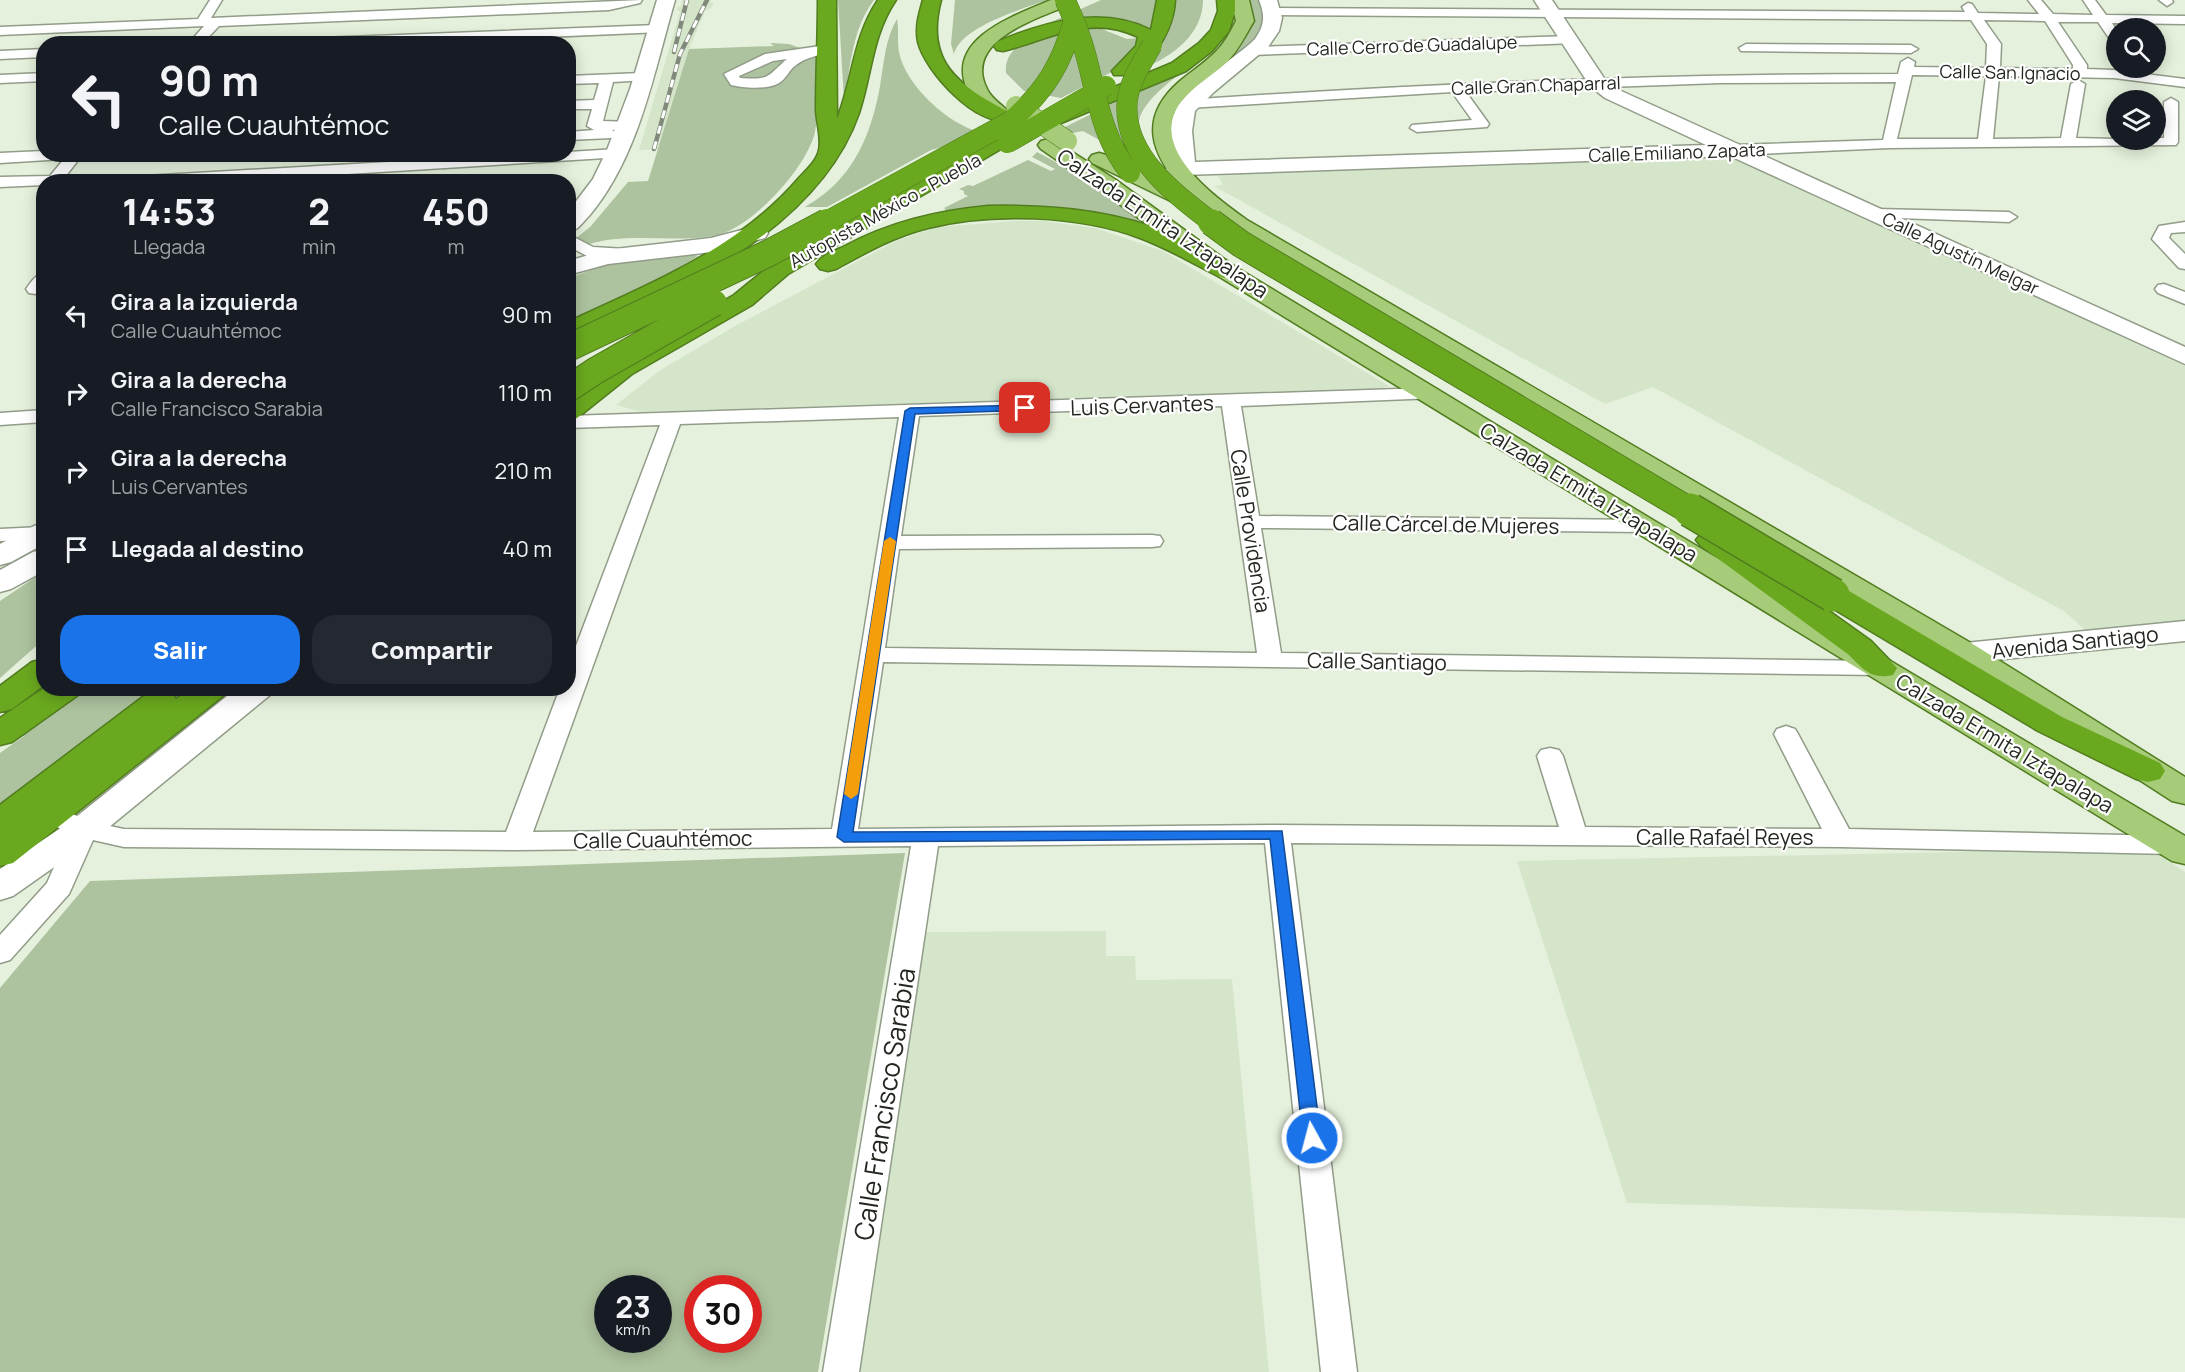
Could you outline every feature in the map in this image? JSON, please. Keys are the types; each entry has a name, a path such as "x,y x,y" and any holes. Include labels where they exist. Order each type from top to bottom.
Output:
{"highway":[{"path":"827,0 820,50 831,153"},
{"path":"576,328 722,256 757,233 809,183 831,153 846,122 854,99 870,28 887,0"},
{"path":"932,0 925,21 925,30 929,49 939,68 953,87 966,97 1010,114"},
{"name":"Autopista México - Puebla","path":"576,384 656,335 1089,98 1124,73 1152,45 1165,18 1166,0"},
{"path":"576,406 623,369 743,300 780,269 865,214 984,144 1177,55 1209,23 1210,0"},
{"path":"780,269 999,142 1179,67 1213,40 1228,14 1226,0"},
{"path":"1073,5 1106,133 1122,165 1168,208 1230,251 1711,540 1845,637 1881,668"},
{"name":"Autopista México - Puebla","path":"576,344 769,253 1035,101 1056,73 1066,51 1073,5"},
{"path":"640,296 696,280 773,245 833,213 1089,90 1127,66 1145,48 1148,40 1147,35 1141,31 1120,26 1080,24 1036,31 999,53"},
{"path":"1152,45 1130,93 1127,115 1129,130 1137,150 1154,171 1202,215 1241,244 2050,724 2148,771"},
{"path":"777,216 833,213"},
{"path":"743,300 786,285 896,230 937,219 975,215 1039,214 1116,223 1147,232 1219,265"},
{"path":"0,702 36,675"},
{"path":"0,734 55,696"},
{"path":"0,823 166,696"},
{"path":"0,854 202,696"}],"main road":[{"path":"1169,105 1209,76 1225,53 1245,21 1240,0"},
{"path":"1010,114 978,91 972,76 972,63 976,51 1001,29 1073,5"},
{"path":"999,53 1020,32 1073,5"},
{"path":"1000,89 1010,114"},
{"name":"Calzada Ermita Iztapalapa","path":"1169,105 1162,121 1162,138 1167,152 1205,199 1239,225 1965,654 2185,793"},
{"name":"Calzada Ermita Iztapalapa","path":"1010,114 1058,143 1108,185 1219,265 1643,526 2179,849"},
{"path":"1058,143 1090,154 1239,225"},
{"path":"1219,265 1208,253 1213,245 1227,241 1243,241 1284,250"}],"street":[{"path":"202,23 216,0"},
{"path":"499,36 560,33 646,16 666,0"},
{"path":"1886,0 1913,39 1888,144"},
{"path":"1963,0 1994,44 1985,143"},
{"path":"2034,0 2049,17 2080,65 2068,141"},
{"path":"2089,0 2106,21"},
{"path":"0,31 202,23 410,6 609,3 646,16"},
{"path":"560,33 569,4"},
{"path":"399,36 410,6"},
{"path":"1180,169 1185,156 1181,128 1185,112 1209,76 1253,51 1266,38 1273,19 1270,6 1547,6 2104,18 2183,22"},
{"path":"1547,6 1597,82"},
{"path":"576,218 617,154 626,129 642,77 646,16"},
{"path":"202,36 216,22"},
{"name":"Calle Cerro de Guadalupe","path":"1253,51 1570,40"},
{"path":"1746,48 1801,43 1911,49"},
{"path":"820,50 791,62 774,80 754,83 736,82 731,74 770,57 820,50"},
{"path":"0,55 36,53"},
{"name":"Calle San Ignacio","path":"1905,74 1993,72 2079,79 2106,75"},
{"name":"Calle Gran Chaparral","path":"1169,105 1455,87 1905,74"},
{"path":"0,79 36,77"},
{"path":"576,80 642,77"},
{"path":"607,78 594,126 626,129"},
{"name":"Calle San Ignacio","path":"2165,78 2185,82"},
{"name":"Calle Agustín Melgar","path":"1597,82 1612,94 2185,356"},
{"path":"1418,128 1482,124 1455,87"},
{"name":"Calle Emiliano Zapata","path":"1180,169 1888,144 2171,142 2170,102"},
{"path":"576,105 600,104"},
{"path":"576,135 626,129"},
{"path":"576,157 617,154"},
{"path":"0,158 36,156"},
{"path":"59,174 69,162"},
{"path":"358,174 513,162"},
{"path":"0,182 36,181"},
{"path":"1876,214 2009,217"},
{"path":"2185,227 2165,229 2160,238 2185,264"},
{"path":"576,265 591,260 629,254 712,245 757,233"},
{"path":"576,235 594,254 629,254"},
{"path":"2185,280 2164,289 2185,299"},
{"name":"Luis Cervantes","path":"576,422 1428,394"},
{"name":"Calle Providencia","path":"1231,402 1270,660"},
{"path":"844,837 910,411"},
{"path":"0,419 36,417"},
{"path":"576,679 672,419"},
{"name":"Calle Cárcel de Mujeres","path":"1249,522 1643,526"},
{"path":"0,535 36,540"},
{"path":"890,543 1152,541"},
{"path":"0,556 36,543"},
{"path":"0,583 36,548"},
{"name":"Avenida Santiago","path":"1965,654 2185,631"},
{"name":"Calle Santiago","path":"873,655 1881,668"},
{"path":"0,887 84,829 248,696"},
{"path":"516,841 570,696"},
{"path":"1786,734 1840,838"},
{"path":"1550,756 1575,836"},
{"name":"Calle Cuauhtémoc","path":"52,814 84,829 124,838 516,841 1277,834"},
{"path":"0,953 59,887 84,829"},
{"path":"1277,834 1339,1372"},
{"name":"Calle Rafaél Reyes","path":"1277,834 1840,838 2179,849"},
{"name":"Calle Francisco Sarabia","path":"841,1372 926,836"}],"shaded area":[{"path":"682,0 711,0 710,2 714,4 705,11 689,49 659,149 639,150 680,12 677,7 681,6"},
{"path":"838,0 874,0 857,35 844,100"},
{"path":"955,0 1048,0 1009,13 980,27 959,44 954,54 951,44"},
{"path":"1101,0 1203,0 1202,12 1192,33 1175,50 1144,68 1137,26 1042,26"},
{"path":"1250,0 1261,0 1263,27 1254,42 1217,68 1239,46 1249,30 1252,21"},
{"path":"897,19 899,52 903,65 919,90 930,102 955,121 980,132 955,144 931,150 827,207 805,207 836,184 855,159 862,145 877,101 887,43"},
{"path":"1062,28 1099,28 1127,39 1140,38 1131,52 1110,73 1061,98 1024,91 1006,73 1010,54 1025,42"},
{"path":"770,43 789,44 817,54 818,103 817,122 810,147 801,163 774,196 743,223 727,232 713,236 621,239 586,245 576,250 576,238 591,226 628,182 648,181 689,49 774,46"},
{"path":"1192,64 1150,101 1143,110 1139,128 1154,163 1163,165 1197,201 1126,165 1134,159 1083,131 1068,134 1061,129"},
{"path":"1037,152 1078,174 1165,235 1127,223 949,213 944,208 968,196 959,189 968,185 973,186 1028,160 1051,171 1055,169 1032,157"},
{"path":"1731,156 2185,366 2185,621 2086,631 2064,611 1653,387 1605,404 1214,186 1223,185 1216,172 1468,167"},
{"path":"1044,221 1095,228 1163,251 1389,386 642,412 616,405 659,371 735,326 896,241 937,227"},
{"path":"690,254 698,256 670,273 576,319 576,275 608,264"},
{"path":"36,577 36,646 0,678 0,601"},
{"path":"40,696 188,696 0,841 0,753 24,736 0,729"},
{"path":"2149,848 2185,872 2185,1218 1627,1203 1517,861"},
{"path":"905,853 818,1372 0,1372 0,988 90,881"},
{"path":"1106,931 1106,956 1135,956 1136,980 1232,979 1269,1372 853,1372 920,932"}],"railway":[{"path":"674,52 687,0"},
{"path":"654,149 680,54 707,0"}],"slow traffic":[{"path":"851,794 890,541"}],"route":[{"path":"1025,408 910,411 844,837 1277,834 1312,1138"}]}
